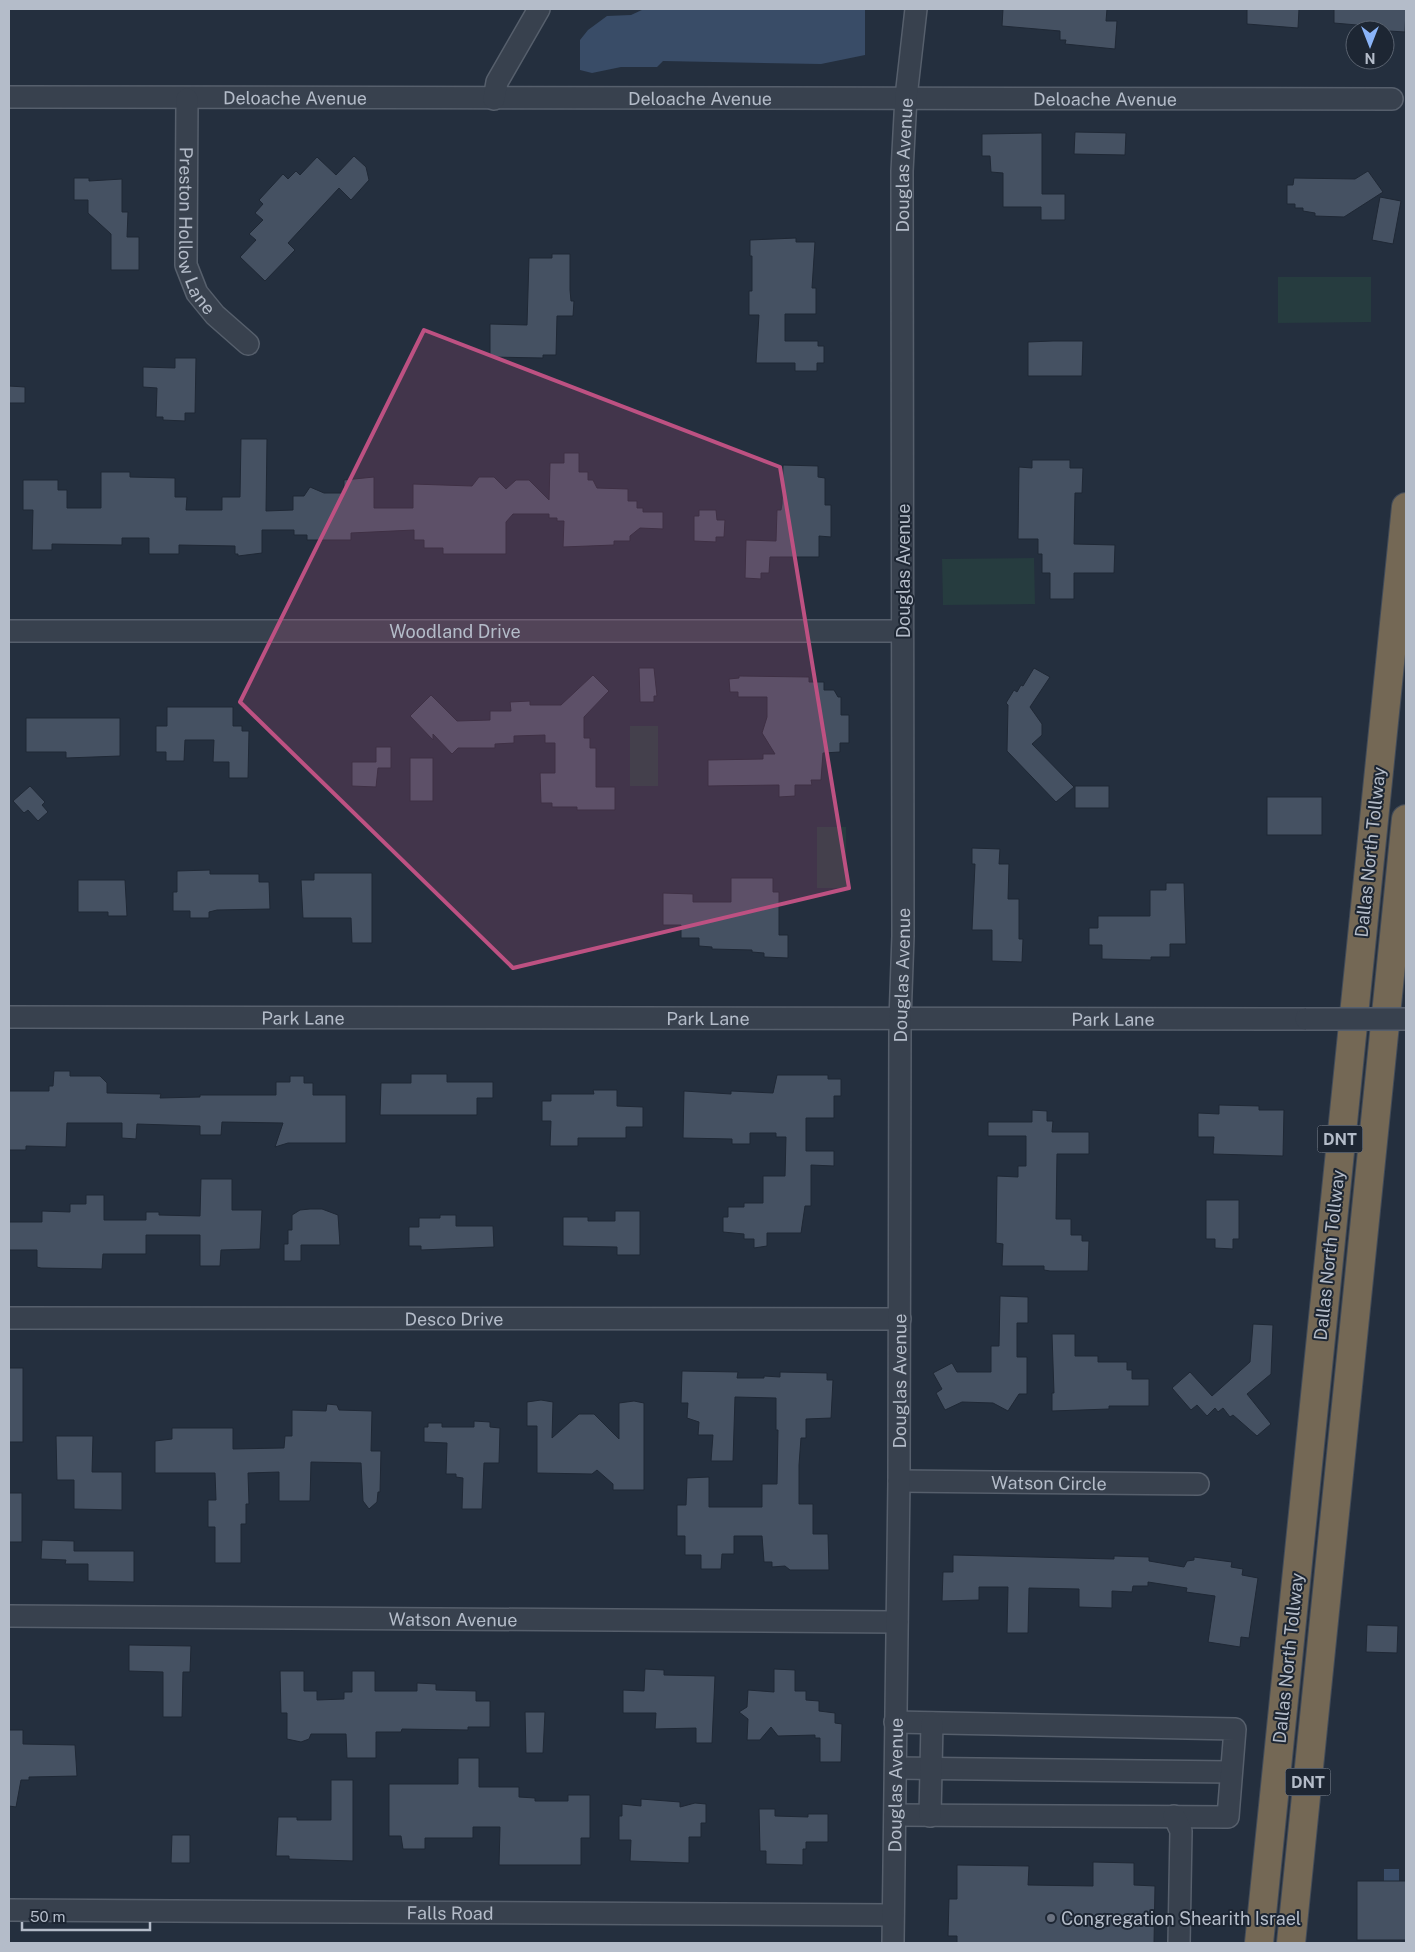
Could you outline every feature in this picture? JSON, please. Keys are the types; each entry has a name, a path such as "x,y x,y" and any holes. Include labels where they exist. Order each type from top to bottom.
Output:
{"highway":[{"name":"Dallas North Tollway","path":"1259,1943 1406,507"},
{"name":"Dallas North Tollway","path":"1291,1943 1406,819"},
{"path":"1246,1943 1267,1864"},
{"path":"1294,1916 1295,1943"}],"street":[{"path":"494,99 497,82 539,9"},
{"name":"Douglas Avenue","path":"893,1943 899,1481 900,1020 903,936 902,181 906,97 916,9"},
{"name":"Deloache Avenue","path":"9,97 1392,99"},
{"name":"Preston Hollow Lane","path":"187,98 186,264 197,293 215,315 248,344"},
{"name":"Woodland Drive","path":"9,631 902,630"},
{"name":"Park Lane","path":"9,1016 900,1020 1406,1019"},
{"name":"Desco Drive","path":"9,1318 900,1319"},
{"name":"Watson Circle","path":"899,1481 1198,1484"},
{"name":"Watson Avenue","path":"9,1616 896,1622"},
{"path":"895,1722 1235,1729 1228,1817 895,1815"},
{"path":"930,1816 932,1723"},
{"path":"896,1768 1232,1772"},
{"path":"1174,1816 1181,1831 1179,1943"},
{"name":"Falls Road","path":"9,1910 893,1915"}],"highlighted area":[{"path":"424,330 780,467 849,888 513,968 240,702"}],"green space":[{"path":"1278,277 1371,277 1371,322 1278,323"},
{"path":"1034,558 1035,604 943,605 942,559"},
{"path":"630,726 658,726 658,786 630,786"},
{"path":"817,827 846,827 846,888 817,888"}],"water":[{"path":"644,9 865,9 865,55 821,64 663,61 657,67 621,67 592,73 580,70 580,40 588,30 607,16 631,15"},
{"path":"1384,1869 1399,1869 1399,1914 1384,1914"}],"building":[{"path":"1003,9 1107,9 1106,21 1117,21 1115,49 1065,44 1066,40 1060,40 1060,31 1002,26"},
{"path":"1247,9 1299,9 1298,28 1247,24"},
{"path":"1334,9 1406,9 1405,32 1395,31 1395,20 1345,20 1345,24 1334,23"},
{"path":"1075,132 1126,133 1125,155 1074,154"},
{"path":"1042,133 1042,194 1065,194 1065,220 1041,220 1041,207 1003,207 1003,173 991,172 990,156 982,156 982,134"},
{"path":"354,156 366,167 369,180 351,200 339,188 288,243 295,250 265,281 240,257 256,240 249,234 263,220 255,213 263,204 259,200 283,174 288,179 296,171 300,175 317,157 336,175"},
{"path":"1368,171 1383,192 1344,217 1315,216 1315,213 1303,211 1303,208 1295,208 1295,204 1287,204 1287,185 1293,185 1294,178 1355,179"},
{"path":"74,178 89,178 89,181 122,179 122,212 128,212 127,237 139,237 139,270 111,270 111,234 88,213 88,200 74,200"},
{"path":"1380,197 1401,201 1393,244 1372,240"},
{"path":"796,238 796,242 815,242 812,288 816,288 816,314 785,314 785,341 818,341 818,346 824,346 824,363 817,363 817,371 795,371 795,363 756,363 759,315 749,315 749,291 752,291 750,240"},
{"path":"552,254 570,254 570,290 571,301 574,301 573,316 557,316 556,355 543,355 543,358 490,357 490,324 527,325 529,258 552,258"},
{"path":"1083,341 1082,376 1028,376 1028,342"},
{"path":"175,358 196,358 195,413 185,413 185,421 163,420 163,417 156,417 157,388 143,387 143,367 175,368"},
{"path":"9,386 25,387 25,403 9,403"},
{"path":"241,439 267,439 266,511 293,510 293,496 304,496 310,487 324,493 344,493 344,480 374,477 374,508 413,508 413,484 472,486 479,477 494,477 506,489 516,480 529,480 549,500 550,463 564,463 564,453 579,453 579,472 588,472 588,480 593,480 597,488 628,489 628,501 637,501 637,508 643,508 643,512 663,512 663,529 640,528 630,536 630,541 614,541 614,545 563,547 564,521 557,521 557,518 549,518 549,514 513,514 506,522 506,554 443,554 443,548 424,548 424,540 414,540 414,530 351,533 351,540 307,540 307,535 294,535 294,530 262,530 262,553 238,556 238,554 235,554 235,546 179,545 179,554 149,554 149,538 122,538 122,545 52,544 52,550 32,550 33,510 23,510 23,480 58,480 58,490 67,490 67,508 101,508 101,472 130,472 130,477 175,478 175,497 187,497 186,510 222,510 222,497 240,497"},
{"path":"1032,460 1070,460 1070,468 1083,468 1082,493 1075,493 1074,544 1115,545 1114,573 1074,573 1074,599 1050,599 1050,573 1042,573 1042,554 1038,554 1038,539 1018,539 1019,467 1032,468"},
{"path":"783,465 818,466 818,477 825,478 825,505 831,505 831,537 819,536 819,557 770,557 769,573 761,573 761,579 745,578 746,540 776,541 777,510 781,510 782,504"},
{"path":"699,510 716,510 717,520 725,520 724,537 716,537 716,542 694,541 694,516 699,516"},
{"path":"639,668 654,668 657,696 654,696 654,702 640,702"},
{"path":"1034,668 1050,677 1030,707 1042,724 1042,735 1032,744 1074,787 1056,802 1007,751 1008,705 1006,703 1014,690 1017,692 1021,685 1023,686"},
{"path":"593,675 609,691 584,717 584,738 590,738 590,748 596,748 596,787 615,787 615,810 577,810 577,807 552,807 552,803 541,803 540,773 555,773 555,743 545,743 545,735 514,736 514,743 495,744 495,748 458,748 452,754 433,734 433,740 410,716 431,695 457,721 490,720 490,711 511,711 510,702 530,701 530,705 561,705"},
{"path":"739,676 809,677 809,682 824,682 824,690 834,690 838,697 841,697 841,715 849,715 849,743 840,743 840,752 823,753 821,780 811,780 812,785 795,785 795,796 779,797 779,785 708,786 708,760 763,759 763,754 775,754 762,733 767,717 767,697 738,697 738,692 730,692 729,679 739,678"},
{"path":"167,707 233,707 233,726 242,726 242,731 249,731 248,778 229,778 229,762 213,762 214,740 185,740 184,761 166,761 166,752 156,752 156,726 167,726"},
{"path":"26,718 120,718 120,756 66,758 66,752 26,752"},
{"path":"376,747 391,747 391,768 378,768 376,787 352,786 352,762 376,762"},
{"path":"410,758 433,758 433,801 410,801"},
{"path":"30,786 45,802 42,805 48,812 38,821 28,810 24,813 13,801"},
{"path":"1075,786 1109,786 1109,808 1075,808"},
{"path":"1267,797 1322,797 1322,835 1267,835"},
{"path":"972,848 1000,849 999,864 1009,864 1008,899 1019,899 1019,939 1023,939 1022,962 992,961 992,930 972,930 975,864 972,864"},
{"path":"210,870 210,874 259,874 259,882 269,882 270,909 217,910 209,912 209,918 190,918 190,911 173,911 173,892 177,892 177,871"},
{"path":"314,873 372,873 372,943 352,943 351,918 303,918 301,880 314,880"},
{"path":"731,878 773,878 773,892 779,892 779,935 788,935 788,958 764,957 764,953 752,952 752,950 712,949 712,947 699,946 699,938 681,938 681,925 663,925 663,893 693,894 693,902 731,902"},
{"path":"78,880 125,880 127,916 108,916 108,912 78,912"},
{"path":"1166,883 1184,883 1186,944 1170,944 1170,957 1151,957 1151,960 1102,959 1102,945 1089,945 1089,928 1098,928 1098,916 1150,916 1150,890 1166,890"},
{"path":"54,1071 70,1071 70,1076 100,1076 107,1083 107,1093 161,1094 160,1098 200,1097 200,1095 276,1095 276,1082 290,1082 290,1076 304,1076 304,1083 313,1083 313,1095 346,1095 346,1143 288,1143 275,1147 283,1123 222,1122 221,1135 200,1135 200,1126 137,1124 136,1139 122,1138 122,1123 67,1123 66,1147 26,1146 26,1150 9,1150 9,1091 49,1091 49,1086 53,1086"},
{"path":"411,1074 447,1074 447,1082 493,1082 493,1098 477,1098 477,1115 380,1115 381,1083 411,1083"},
{"path":"777,1075 828,1075 828,1079 841,1079 841,1096 834,1096 834,1118 806,1118 806,1151 834,1151 834,1166 811,1165 811,1206 805,1206 801,1233 767,1233 767,1246 754,1248 754,1239 744,1239 744,1234 723,1232 723,1217 728,1217 728,1207 744,1207 744,1203 763,1203 763,1176 785,1176 786,1137 776,1137 776,1133 750,1133 750,1144 732,1144 732,1139 683,1138 684,1091 731,1094 731,1091 773,1093"},
{"path":"593,1090 617,1090 617,1106 643,1107 643,1127 626,1127 626,1138 578,1138 578,1146 550,1146 551,1121 542,1121 542,1101 551,1101 551,1094 594,1094"},
{"path":"1219,1105 1259,1106 1259,1110 1284,1110 1283,1156 1213,1154 1214,1137 1198,1137 1198,1113 1219,1114"},
{"path":"1032,1110 1047,1111 1047,1121 1053,1121 1052,1132 1089,1132 1089,1154 1057,1154 1056,1219 1071,1219 1071,1235 1082,1235 1082,1241 1089,1241 1088,1271 1050,1271 1044,1270 1044,1266 1002,1266 1003,1244 996,1243 997,1176 1018,1177 1018,1166 1026,1166 1026,1136 988,1136 988,1122 1032,1122"},
{"path":"201,1179 232,1179 232,1210 262,1210 260,1249 221,1250 220,1266 200,1266 200,1235 146,1235 146,1254 103,1254 102,1269 41,1268 37,1267 37,1250 9,1250 9,1222 42,1222 42,1211 70,1212 70,1204 86,1204 86,1195 104,1195 104,1220 146,1220 146,1212 159,1212 159,1215 200,1216"},
{"path":"1206,1200 1239,1200 1239,1239 1233,1239 1233,1249 1215,1248 1215,1239 1206,1239"},
{"path":"322,1209 338,1215 340,1245 301,1245 301,1261 284,1261 284,1244 288,1244 288,1230 292,1230 292,1215 300,1210"},
{"path":"615,1211 640,1211 640,1255 617,1255 617,1247 563,1246 563,1217 588,1217 588,1221 615,1221"},
{"path":"440,1215 456,1215 456,1226 493,1226 494,1247 421,1250 421,1246 409,1246 409,1227 419,1227 419,1218 440,1218"},
{"path":"1000,1296 1028,1297 1028,1323 1017,1323 1017,1357 1027,1357 1027,1394 1019,1394 1008,1411 993,1403 962,1402 945,1410 936,1393 942,1389 933,1373 952,1363 957,1372 991,1372 991,1346 999,1346"},
{"path":"1253,1324 1273,1325 1271,1374 1247,1394 1271,1424 1257,1436 1233,1415 1230,1417 1223,1408 1218,1412 1215,1408 1207,1416 1197,1405 1191,1410 1172,1388 1190,1372 1212,1396 1250,1362"},
{"path":"1052,1334 1075,1334 1075,1356 1098,1356 1098,1362 1127,1362 1127,1370 1132,1370 1132,1379 1149,1379 1149,1406 1109,1406 1109,1409 1052,1411 1052,1393 1054,1393"},
{"path":"9,1368 23,1368 23,1442 9,1442"},
{"path":"682,1371 738,1372 737,1378 780,1377 780,1372 827,1373 827,1380 833,1380 831,1418 806,1419 806,1438 801,1438 799,1465 799,1504 813,1504 813,1534 828,1534 829,1570 790,1570 785,1566 772,1567 772,1562 764,1562 762,1536 734,1536 734,1554 722,1554 721,1569 701,1569 701,1555 685,1555 685,1536 677,1536 677,1505 686,1505 687,1478 709,1477 709,1507 762,1507 762,1484 777,1484 778,1430 776,1430 776,1398 735,1397 733,1461 711,1461 713,1435 698,1435 699,1422 687,1418 688,1403 681,1403"},
{"path":"541,1400 553,1402 552,1438 579,1414 594,1414 619,1439 619,1403 634,1401 644,1403 644,1490 613,1490 613,1484 597,1470 592,1474 537,1473 537,1426 527,1426 527,1402"},
{"path":"327,1404 337,1405 339,1410 372,1411 371,1451 381,1451 380,1492 378,1492 377,1502 369,1509 363,1501 361,1463 311,1462 310,1501 279,1501 279,1472 248,1473 249,1504 246,1504 246,1524 241,1524 241,1563 215,1563 215,1527 208,1527 208,1500 216,1500 215,1473 155,1473 155,1441 172,1439 172,1428 233,1428 233,1449 284,1448 285,1436 292,1436 292,1410 326,1411"},
{"path":"474,1421 490,1422 490,1427 500,1428 499,1463 484,1463 482,1509 462,1509 463,1478 456,1477 456,1474 446,1474 447,1443 424,1442 424,1427 428,1427 428,1423 442,1423 442,1427 474,1427"},
{"path":"56,1436 93,1436 92,1472 122,1472 122,1510 74,1509 74,1480 57,1480"},
{"path":"9,1493 22,1493 22,1542 9,1542"},
{"path":"42,1540 74,1541 74,1551 134,1551 134,1582 88,1581 88,1564 65,1564 66,1560 41,1559"},
{"path":"953,1555 1114,1559 1114,1556 1149,1557 1149,1561 1184,1567 1187,1561 1194,1560 1194,1557 1232,1562 1231,1567 1243,1569 1242,1575 1258,1578 1249,1638 1241,1637 1240,1647 1208,1642 1215,1596 1186,1592 1187,1588 1148,1582 1148,1586 1133,1586 1132,1592 1112,1591 1112,1608 1079,1607 1079,1589 1029,1588 1028,1633 1007,1633 1008,1587 979,1587 979,1600 942,1601 943,1572 953,1572"},
{"path":"1367,1625 1398,1626 1397,1653 1366,1652"},
{"path":"129,1645 191,1646 190,1672 183,1672 182,1717 163,1717 163,1672 129,1671"},
{"path":"645,1669 664,1670 664,1675 715,1676 712,1743 696,1743 696,1728 655,1729 656,1713 623,1713 623,1690 644,1691"},
{"path":"774,1669 795,1670 795,1691 806,1691 806,1700 819,1701 819,1711 835,1713 835,1723 842,1724 841,1762 820,1762 820,1738 815,1738 815,1735 778,1736 771,1727 760,1740 747,1740 748,1719 739,1712 747,1707 748,1690 774,1692"},
{"path":"280,1671 304,1671 304,1691 317,1691 317,1700 344,1699 344,1692 352,1692 352,1671 375,1671 375,1691 417,1691 417,1683 436,1684 436,1690 476,1691 476,1701 490,1701 490,1727 468,1727 468,1730 402,1729 401,1732 376,1732 376,1758 347,1758 346,1734 311,1734 309,1739 301,1742 287,1739 287,1713 281,1713"},
{"path":"525,1712 545,1712 543,1753 526,1753"},
{"path":"9,1730 23,1730 23,1744 75,1745 77,1776 29,1777 29,1780 21,1780 16,1807 9,1806"},
{"path":"458,1758 479,1758 479,1787 519,1787 519,1797 535,1798 535,1801 568,1801 568,1795 590,1795 590,1838 581,1838 581,1865 499,1865 500,1827 473,1827 473,1838 425,1838 425,1849 403,1849 401,1836 389,1836 389,1784 458,1784"},
{"path":"331,1780 353,1780 353,1861 289,1859 289,1856 276,1856 278,1817 297,1817 297,1820 331,1820"},
{"path":"641,1799 680,1802 680,1807 695,1803 706,1804 706,1823 701,1823 701,1837 689,1837 689,1863 630,1861 631,1840 619,1840 619,1816 622,1816 622,1804 641,1806"},
{"path":"759,1809 775,1809 775,1816 808,1817 808,1814 828,1814 828,1842 806,1842 806,1849 803,1849 803,1865 766,1864 766,1851 760,1851"},
{"path":"172,1835 190,1835 190,1863 171,1863"},
{"name":"Congregation Shearith Israel","path":"1093,1862 1134,1863 1134,1885 1155,1886 1154,1943 957,1943 957,1936 948,1936 949,1899 957,1899 957,1865 1029,1866 1028,1885 1093,1886"},
{"path":"1357,1881 1406,1881 1406,1940 1357,1940"}],"place":[{"name":"Congregation Shearith Israel","path":"1051,1918"}]}
